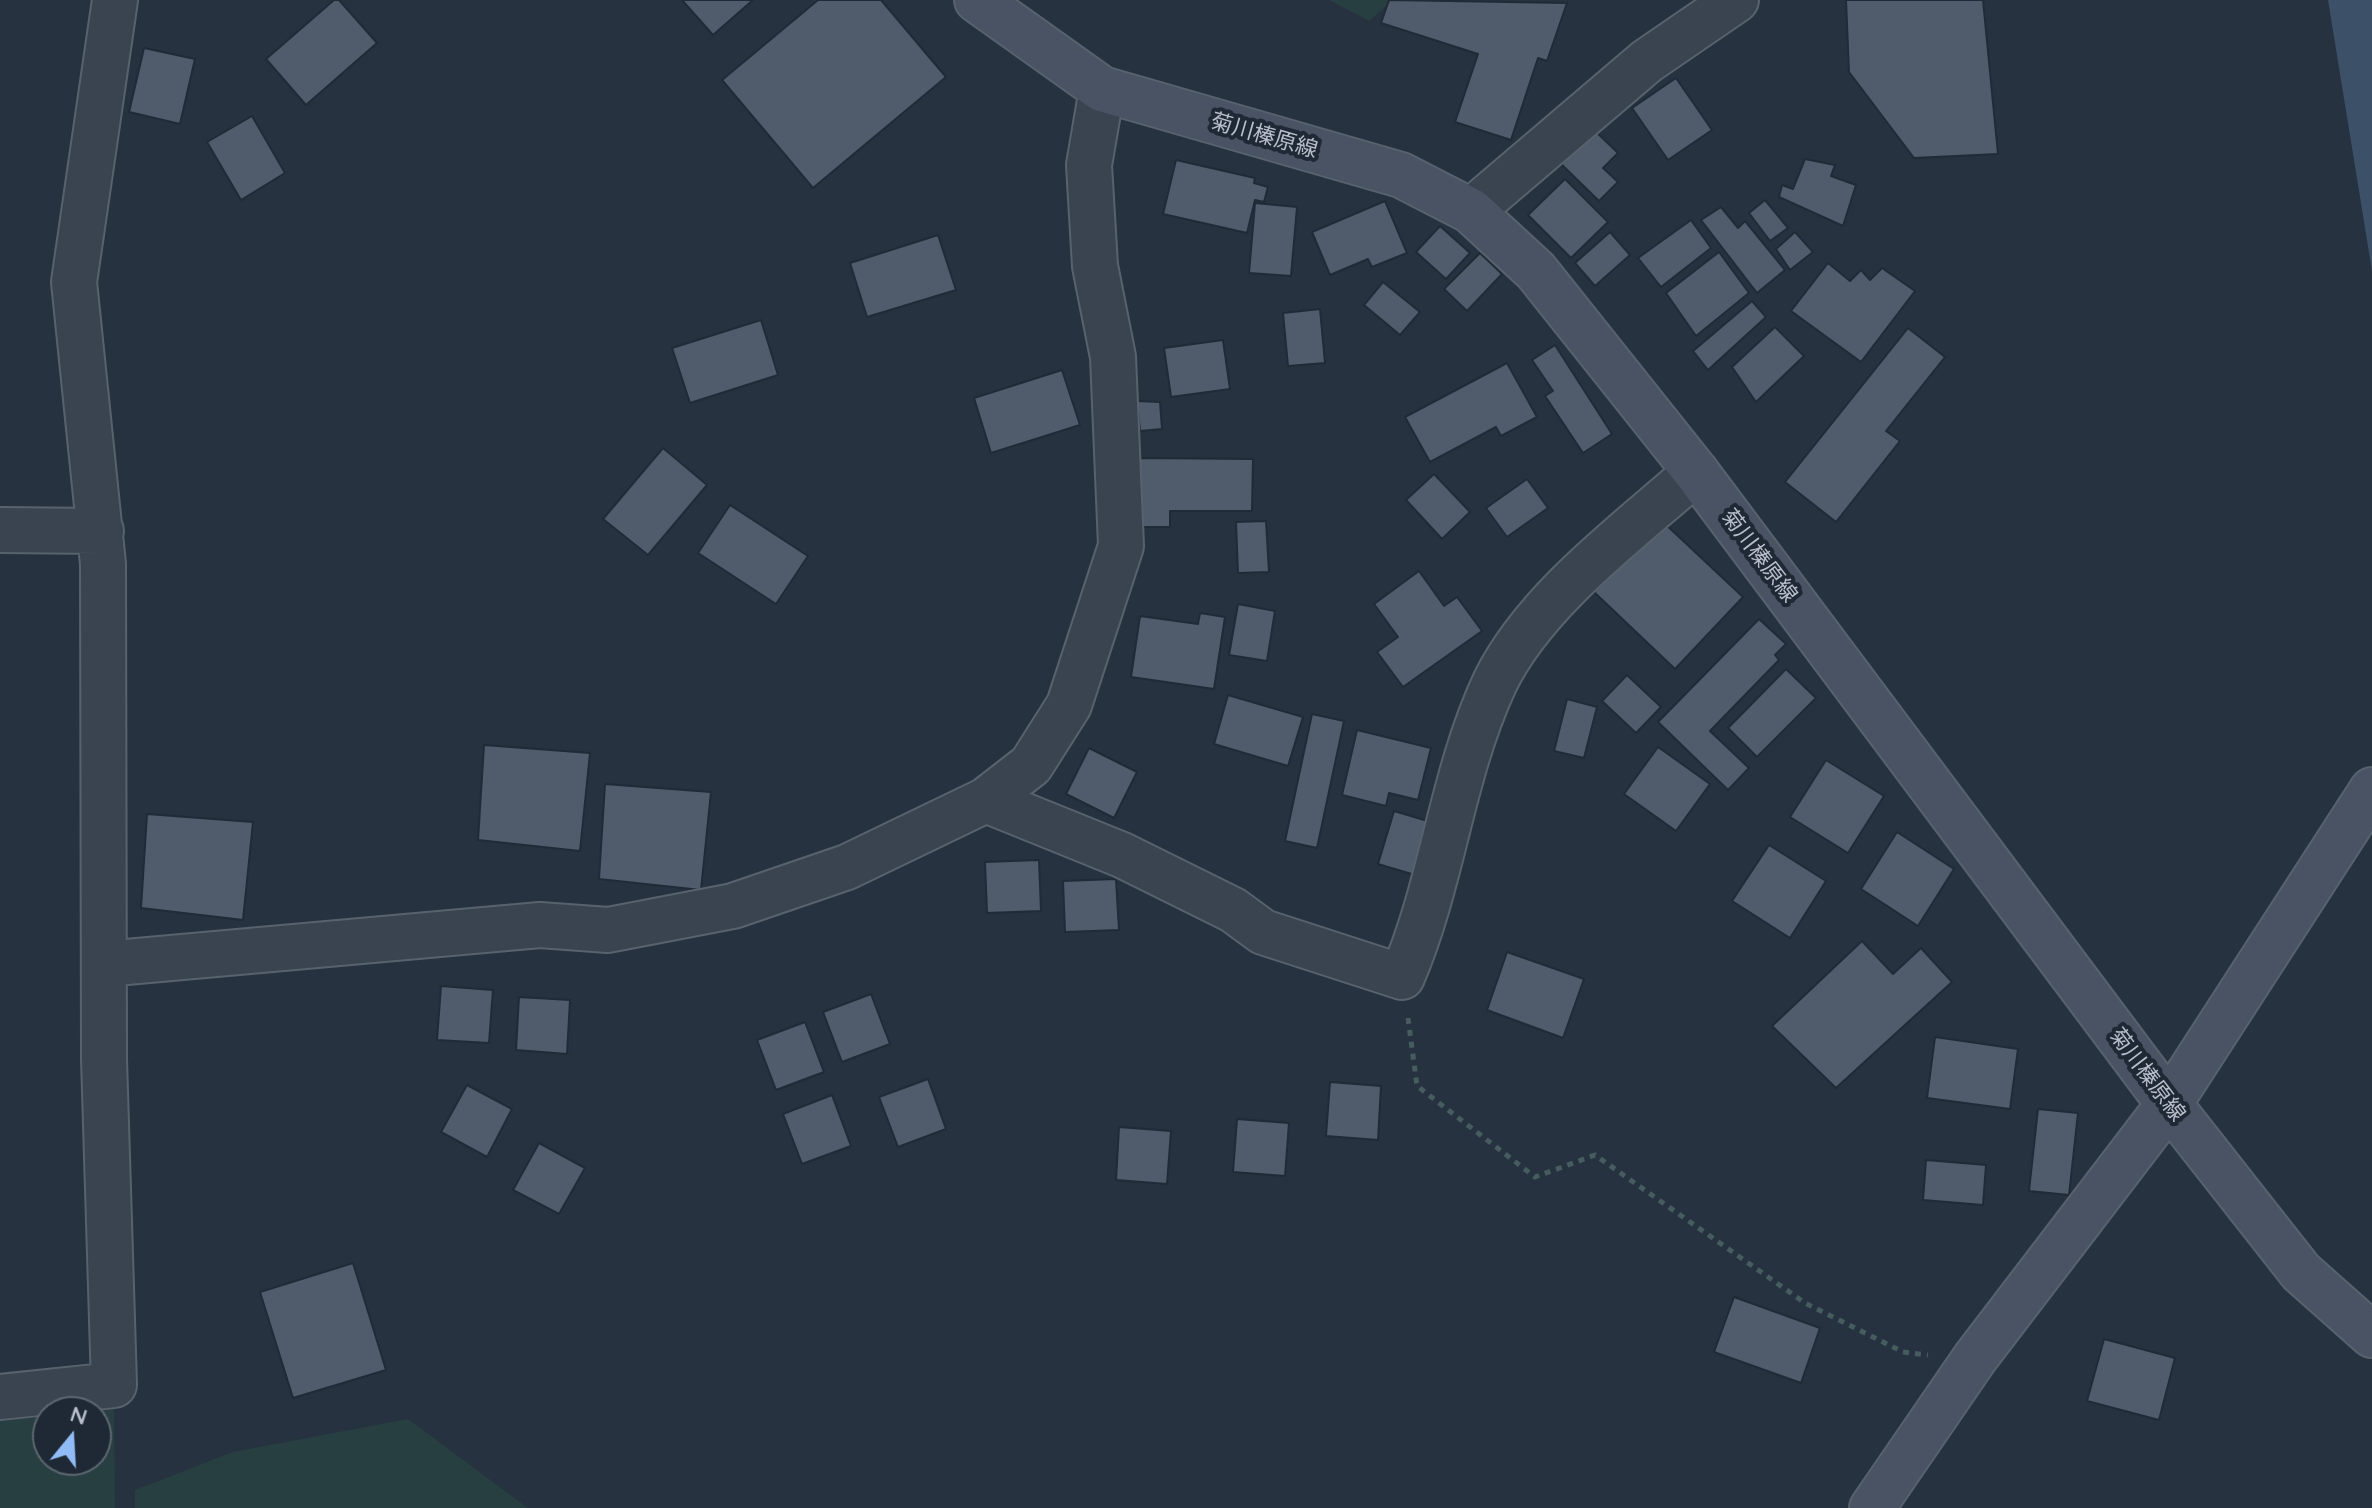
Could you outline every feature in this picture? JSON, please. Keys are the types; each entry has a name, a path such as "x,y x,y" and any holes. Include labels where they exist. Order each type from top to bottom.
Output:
{"main road":[{"name":"菊川榛原線","path":"977,0 1102,89 1401,175 1471,211 1536,271 1696,472 2169,1104 2301,1272 2372,1335"},
{"path":"1872,1508 1975,1358 2169,1104 2372,790"}],"street":[{"path":"0,1397 114,1385 104,964 101,531 91,475 74,282 115,0"},
{"path":"1471,211 1647,61 1736,0"},
{"path":"104,964 540,925 608,930 733,906 847,867 986,800 1031,765 1069,705 1121,546 1113,357 1095,266 1089,165 1102,89"},
{"path":"986,800 1122,855 1233,910 1263,932 1402,977 1418,940 1466,759 1496,680 1528,632 1574,581 1696,472"},
{"path":"0,530 101,531"}],"path":[{"path":"1402,977 1417,1086 1535,1177 1595,1155 1805,1303 1903,1352 1975,1358"}],"green space":[{"path":"1329,0 1393,0 1369,21"},
{"path":"114,1404 115,1508 0,1508 0,1408 32,1407 32,1476 112,1476"},
{"path":"408,1419 528,1508 135,1508 135,1490 233,1452"}],"water":[{"path":"2328,0 2372,0 2372,271"}],"building":[{"path":"334,0 339,0 377,43 306,105 266,59"},
{"path":"682,0 753,0 713,35"},
{"path":"818,0 881,0 946,77 813,188 722,80"},
{"path":"1389,0 1567,3 1547,61 1538,58 1511,140 1455,122 1478,54 1381,23"},
{"path":"1846,0 1983,0 1998,154 1914,158 1849,72"},
{"path":"144,48 195,59 180,124 129,112"},
{"path":"1676,78 1712,130 1668,160 1632,108"},
{"path":"252,116 285,173 241,200 207,142"},
{"path":"1591,127 1618,153 1603,168 1618,182 1599,201 1558,161"},
{"path":"1805,159 1835,165 1831,176 1856,185 1843,226 1779,197 1782,185 1793,189"},
{"path":"1176,160 1255,178 1254,183 1268,187 1264,202 1255,200 1247,233 1163,214"},
{"path":"1565,179 1608,222 1571,258 1528,215"},
{"path":"1765,200 1788,228 1770,241 1749,213"},
{"path":"1385,201 1407,253 1372,267 1368,259 1330,275 1312,232"},
{"path":"1255,203 1297,207 1291,276 1249,273"},
{"path":"1721,207 1738,228 1745,221 1785,270 1757,293 1701,220"},
{"path":"1691,220 1711,248 1661,287 1638,258"},
{"path":"1440,226 1470,253 1446,279 1416,252"},
{"path":"1610,232 1630,255 1595,286 1575,263"},
{"path":"1795,232 1813,252 1790,270 1776,249"},
{"path":"938,235 956,290 867,317 850,263"},
{"path":"1719,252 1749,293 1696,336 1666,293"},
{"path":"1480,253 1502,274 1467,311 1444,289"},
{"path":"1828,263 1850,281 1861,270 1870,280 1882,268 1915,291 1861,362 1791,311"},
{"path":"1383,282 1420,312 1400,335 1364,305"},
{"path":"1752,301 1766,317 1708,370 1693,351"},
{"path":"1320,309 1325,363 1288,366 1283,313"},
{"path":"761,320 778,375 690,403 672,348"},
{"path":"1775,327 1804,356 1756,402 1732,367"},
{"path":"1908,328 1945,357 1886,431 1900,441 1836,522 1785,482"},
{"path":"1223,340 1230,389 1171,397 1164,348"},
{"path":"1555,345 1612,434 1583,453 1545,396 1553,391 1532,360"},
{"path":"1507,363 1537,417 1501,436 1496,427 1430,462 1405,417"},
{"path":"1062,370 1080,425 991,453 974,398"},
{"path":"1137,401 1160,402 1162,429 1140,431"},
{"path":"663,448 707,485 648,555 603,519"},
{"path":"1139,458 1253,459 1252,511 1170,511 1170,527 1138,527"},
{"path":"1434,474 1470,512 1442,539 1406,500"},
{"path":"1527,479 1548,508 1507,537 1486,508"},
{"path":"730,505 808,556 776,604 698,553"},
{"path":"1266,521 1269,572 1238,573 1236,522"},
{"path":"1662,521 1743,597 1675,669 1594,592"},
{"path":"1419,571 1444,606 1457,597 1482,631 1403,687 1377,652 1398,637 1374,604"},
{"path":"1238,604 1275,611 1267,661 1229,655"},
{"path":"1200,613 1225,617 1214,689 1131,677 1140,616 1198,624"},
{"path":"1759,619 1786,644 1775,655 1779,660 1710,731 1749,768 1728,790 1658,722"},
{"path":"1786,669 1816,698 1757,757 1728,728"},
{"path":"1627,675 1661,707 1636,733 1602,701"},
{"path":"1228,695 1303,717 1288,766 1214,744"},
{"path":"1567,699 1597,707 1584,758 1554,751"},
{"path":"1312,714 1344,721 1317,848 1285,841"},
{"path":"1357,730 1431,748 1418,800 1389,793 1386,806 1342,795"},
{"path":"484,745 590,753 580,851 478,840"},
{"path":"1658,747 1710,784 1676,831 1624,794"},
{"path":"1089,748 1137,772 1114,818 1066,794"},
{"path":"1826,760 1884,796 1848,853 1790,817"},
{"path":"605,784 711,792 701,890 599,879"},
{"path":"1394,811 1431,822 1415,875 1378,864"},
{"path":"147,814 253,822 243,920 141,908"},
{"path":"1897,832 1954,869 1918,926 1861,889"},
{"path":"1769,845 1826,881 1790,938 1732,901"},
{"path":"1039,860 1041,911 987,913 985,862"},
{"path":"1116,879 1119,930 1065,932 1063,881"},
{"path":"1862,941 1893,974 1921,948 1952,982 1836,1088 1772,1026"},
{"path":"1507,952 1584,979 1563,1038 1487,1010"},
{"path":"441,986 493,990 489,1043 437,1040"},
{"path":"871,994 890,1044 842,1062 823,1012"},
{"path":"519,997 570,1000 567,1054 516,1050"},
{"path":"805,1022 824,1072 776,1090 757,1040"},
{"path":"1935,1037 2018,1049 2010,1109 1927,1098"},
{"path":"928,1079 946,1129 898,1147 879,1097"},
{"path":"1330,1082 1381,1086 1378,1140 1326,1136"},
{"path":"467,1085 512,1109 487,1157 441,1132"},
{"path":"832,1095 851,1146 802,1164 783,1114"},
{"path":"2038,1109 2078,1113 2069,1195 2029,1191"},
{"path":"1237,1119 1289,1123 1285,1176 1233,1172"},
{"path":"1119,1127 1171,1131 1167,1184 1116,1180"},
{"path":"539,1143 585,1168 559,1214 513,1190"},
{"path":"1926,1160 1986,1165 1983,1205 1923,1200"},
{"path":"353,1263 386,1370 293,1398 260,1292"},
{"path":"1734,1297 1820,1328 1801,1383 1714,1352"},
{"path":"2104,1339 2175,1358 2159,1420 2087,1401"}]}
